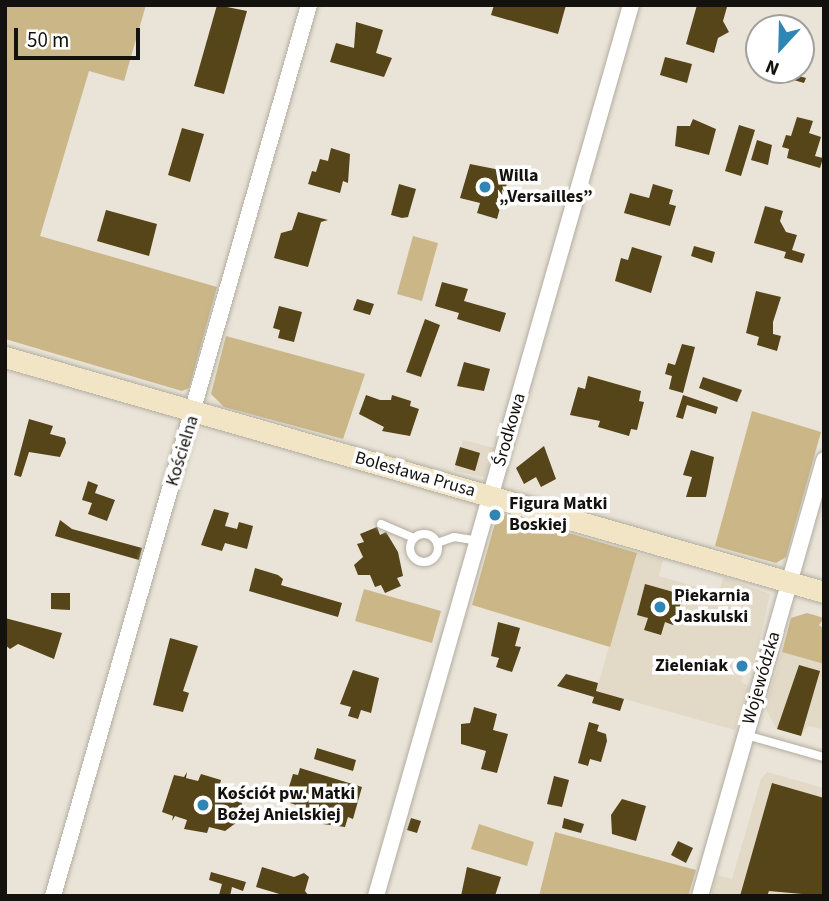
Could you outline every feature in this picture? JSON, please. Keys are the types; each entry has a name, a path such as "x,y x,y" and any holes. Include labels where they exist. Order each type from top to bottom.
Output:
{"street":[{"name":"Kościelna","path":"53,896 195,412 309,5"},
{"name":"Środkowa","path":"376,896 631,5"},
{"name":"Bolesława Prusa","path":"5,357 824,593"},
{"name":"Wojewódzka","path":"700,896 824,460"}],"lane":[{"path":"382,524 414,538 427,534 437,543"},
{"path":"437,543 454,537 478,541"},
{"path":"414,538 410,550 423,562 435,556 437,543"},
{"path":"746,735 824,757"}],"shaded area":[{"path":"5,5 146,5 124,81 89,71 40,236 217,287 189,388 182,391 5,339"},
{"path":"413,236 438,243 422,301 397,294"},
{"path":"226,336 365,374 343,439 224,407 211,394"},
{"path":"752,411 821,432 786,557 776,563 715,546"},
{"path":"463,440 494,448 485,477 454,471"},
{"path":"504,514 637,553 610,647 472,605 497,516"},
{"path":"637,553 663,560 659,576 718,593 724,577 770,594 754,667 746,663 741,682 749,686 735,730 596,691"},
{"path":"364,589 441,611 432,643 355,621"},
{"path":"807,613 824,618 819,625 824,629 824,664 782,652 791,618"},
{"path":"782,652 824,664 823,729 808,726 801,736 777,729 765,708"},
{"path":"767,772 824,788 824,896 711,896 717,875 732,879 761,779"},
{"path":"479,824 534,842 527,866 471,849"},
{"path":"555,832 696,870 688,896 539,896"}],"building":[{"path":"217,5 247,11 224,94 194,86"},
{"path":"494,5 566,5 558,34 491,15"},
{"path":"697,5 727,7 723,21 729,32 718,38 714,53 686,44"},
{"path":"356,22 383,30 376,53 392,58 384,77 330,62 336,43 354,48"},
{"path":"665,57 692,64 687,83 660,75"},
{"path":"797,117 813,121 809,133 821,137 815,156 823,158 820,168 787,158 789,149 782,147 786,135 791,136"},
{"path":"693,119 716,129 709,155 675,146 677,126 690,126"},
{"path":"739,125 755,130 741,176 725,171"},
{"path":"182,128 204,134 190,182 168,175"},
{"path":"757,140 772,145 768,165 751,160"},
{"path":"331,148 350,154 348,183 343,181 340,193 308,184 320,159 328,161"},
{"name":"Willa „Versailles”","path":"470,164 500,170 499,174 509,176 497,219 477,213 480,203 460,198"},
{"path":"399,184 416,189 408,217 391,215"},
{"path":"653,184 673,190 669,204 676,206 670,226 624,213 630,193 649,198"},
{"path":"765,206 783,211 780,221 786,232 797,235 792,250 805,254 802,263 784,258 786,252 754,243"},
{"path":"106,210 157,224 149,256 97,241"},
{"path":"298,212 328,220 321,222 308,267 274,258 281,233 292,230"},
{"path":"694,246 715,252 712,263 691,256"},
{"path":"632,247 662,256 651,293 615,281 621,258 628,260"},
{"path":"442,282 468,289 464,301 506,313 500,332 457,319 459,313 435,306"},
{"path":"756,291 781,297 773,322 773,334 781,336 777,351 757,345 759,337 746,333"},
{"path":"357,299 374,304 370,315 353,310"},
{"path":"279,306 302,312 294,342 278,338 280,330 273,328"},
{"path":"425,319 440,325 421,377 406,372"},
{"path":"682,344 695,347 683,393 669,389 672,376 665,374 668,363 675,365"},
{"path":"464,362 490,369 484,391 457,386"},
{"path":"588,376 641,391 639,401 644,402 637,430 631,429 629,436 598,427 600,421 570,415 578,387 585,389"},
{"path":"703,377 742,390 737,402 699,388"},
{"path":"366,395 380,400 391,400 392,395 411,401 410,406 419,409 410,436 382,431 384,427 359,414"},
{"path":"683,395 718,407 716,414 687,405 683,419 676,417"},
{"path":"29,419 53,426 50,434 65,438 66,443 60,457 29,452 21,477 14,475"},
{"path":"544,446 556,479 541,487 536,477 524,484 516,468"},
{"path":"460,447 480,453 475,471 455,465"},
{"path":"691,450 714,457 706,497 686,497 692,477 683,475"},
{"path":"88,481 98,485 95,493 115,500 107,521 88,514 92,503 82,500"},
{"path":"214,509 229,513 225,526 237,529 239,522 253,526 247,549 225,543 222,551 201,545"},
{"path":"60,520 72,529 142,548 139,560 55,536"},
{"path":"377,527 380,535 386,532 398,552 403,576 397,578 401,586 385,593 381,585 375,587 370,575 358,575 354,565 363,557 357,544 364,542 360,534"},
{"path":"255,568 278,575 283,579 281,585 342,603 338,617 249,591"},
{"name":"Piekarnia Jaskulski","path":"645,584 684,595 673,625 665,622 661,635 644,630 648,618 637,615"},
{"path":"51,593 70,593 70,610 51,609"},
{"path":"5,618 62,633 54,659 18,644 10,649 5,645"},
{"path":"498,622 520,628 515,646 521,647 512,672 496,667 499,658 491,656"},
{"path":"170,638 198,646 183,691 189,693 183,712 153,705"},
{"path":"799,665 820,671 801,736 777,729"},
{"path":"353,670 379,678 371,713 361,710 358,719 348,716 351,707 340,704"},
{"path":"566,674 598,683 596,691 624,699 620,711 592,703 594,697 557,686"},
{"path":"474,707 497,714 493,730 508,734 497,773 481,769 486,751 461,744 461,724 470,723"},
{"path":"589,722 599,725 597,731 606,734 607,741 601,762 590,759 588,766 578,763"},
{"path":"317,748 356,760 353,771 314,759"},
{"path":"300,768 362,787 353,819 348,817 345,827 323,824 321,813 290,803 293,792 288,790 293,774 298,775"},
{"name":"Kościół pw. Matki Bożej Anielskiej","path":"187,772 186,778 198,781 201,774 221,780 219,788 237,793 244,808 240,820 225,831 209,827 207,833 184,829 187,820 175,816 172,821 173,816 162,812 174,775 184,777"},
{"path":"554,776 569,780 562,807 547,804"},
{"path":"772,783 824,798 824,896 769,891 767,896 740,896"},
{"path":"622,799 646,806 636,841 612,834 611,815"},
{"path":"411,818 421,821 417,833 407,830"},
{"path":"564,818 584,824 581,833 562,828"},
{"path":"678,841 693,848 686,863 671,855"},
{"path":"262,867 294,877 304,873 309,877 305,891 309,896 286,896 256,887"},
{"path":"467,867 501,877 495,896 461,896"},
{"path":"211,872 246,882 243,891 232,887 230,896 219,895 222,884 209,880"}],"place":[{"name":"Willa „Versailles”","path":"485,187"},
{"name":"Figura Matki Boskiej","path":"495,515"},
{"name":"Piekarnia Jaskulski","path":"660,607"},
{"name":"Zieleniak","path":"742,666"},
{"name":"Kościół pw. Matki Bożej Anielskiej","path":"203,805"}]}
